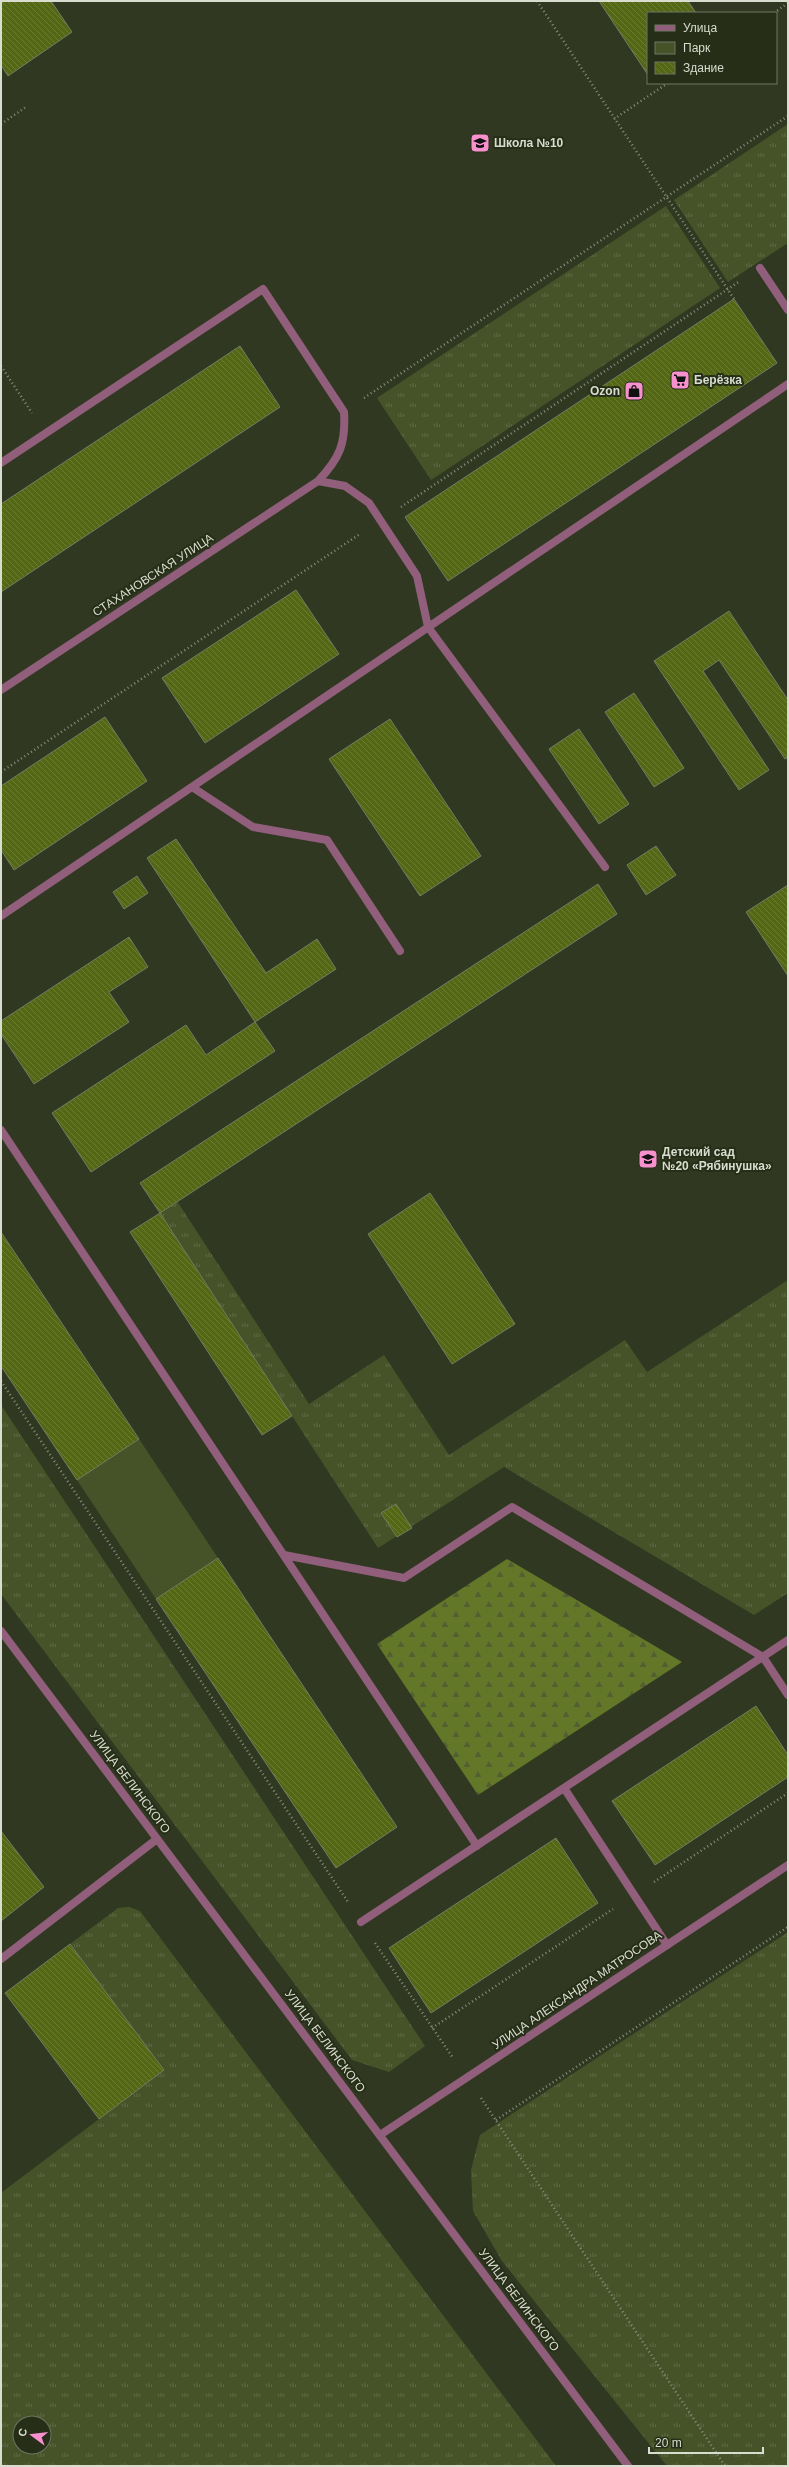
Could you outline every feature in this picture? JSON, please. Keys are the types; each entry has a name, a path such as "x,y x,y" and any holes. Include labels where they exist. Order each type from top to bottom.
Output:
{"street":[{"path":"760,268 788,310"},
{"path":"1,463 263,289 344,412"},
{"path":"1,916 788,384"},
{"name":"СТАХАНОВСКАЯ УЛИЦА","path":"1,690 318,481 331,467 341,450 345,431 344,412"},
{"path":"318,481 345,486 369,503 417,576 428,627 605,867"},
{"path":"192,787 253,827 327,840 400,951"},
{"path":"1,1130 477,1846"},
{"path":"284,1555 404,1578 512,1507 763,1657 788,1695"},
{"name":"УЛИЦА БЕЛИНСКОГО","path":"1,1631 628,2466"},
{"path":"361,1922 788,1640"},
{"path":"564,1788 667,1945"},
{"path":"1,1959 157,1839"},
{"name":"УЛИЦА АЛЕКСАНДРА МАТРОСОВА","path":"380,2135 788,1864"}],"path":[{"path":"536,1 734,299"},
{"path":"776,12 788,4 786,1"},
{"path":"614,119 666,84"},
{"path":"1,124 26,107"},
{"path":"344,412 788,116"},
{"path":"1,772 760,268"},
{"path":"1,366 46,434"},
{"path":"432,2028 788,1793"},
{"path":"496,2120 788,1927"}],"green space":[{"path":"788,124 788,243 728,282 674,200"},
{"path":"666,206 720,288 431,480 377,398"},
{"path":"177,1201 309,1404 384,1355 449,1455 625,1340 647,1372 788,1280 788,1593 754,1615 504,1467 378,1548 160,1213"},
{"path":"1,1405 425,2046 389,2072 352,2060 1,1594"},
{"path":"139,1439 218,1558 156,1599 77,1480"},
{"path":"507,1559 682,1662 478,1795 377,1644"},
{"path":"129,1907 140,1911 556,2466 1,2466 1,2193 164,2070 70,1944 118,1908"},
{"path":"788,1932 788,2466 667,2466 502,2261 473,2211 471,2170 480,2135"}],"building":[{"path":"1,1 51,1 72,32 8,76 1,65"},
{"path":"599,1 688,1 695,12 647,12 647,73"},
{"path":"734,299 777,363 448,581 405,517"},
{"path":"240,346 280,407 1,592 1,504"},
{"path":"296,590 339,654 205,743 162,678"},
{"path":"729,611 788,700 788,757 785,759 719,660 703,671 769,770 739,790 654,661"},
{"path":"634,693 684,768 654,787 605,712"},
{"path":"105,717 147,781 14,870 1,850 1,786"},
{"path":"390,719 481,856 420,896 329,759"},
{"path":"579,729 629,804 599,824 549,749"},
{"path":"176,839 266,973 317,939 336,969 255,1022 147,858"},
{"path":"656,846 676,875 646,895 627,865"},
{"path":"137,876 148,893 124,909 113,892"},
{"path":"598,884 617,914 160,1213 140,1183"},
{"path":"788,885 788,976 746,912"},
{"path":"129,937 148,967 109,992 129,1022 34,1084 1,1034 1,1021"},
{"path":"255,1022 275,1051 91,1172 52,1113 186,1025 206,1055"},
{"path":"430,1193 515,1324 452,1364 368,1234"},
{"path":"160,1213 292,1416 262,1435 130,1232"},
{"path":"1,1232 139,1439 77,1480 1,1366"},
{"path":"396,1504 412,1528 397,1537 381,1513"},
{"path":"218,1558 397,1827 336,1868 156,1599"},
{"path":"756,1706 788,1755 788,1777 655,1865 612,1801"},
{"path":"1,1831 44,1887 1,1921"},
{"path":"556,1838 598,1903 431,2013 389,1948"},
{"path":"70,1944 164,2070 99,2119 5,1993"}],"place":[{"name":"Школа №10","path":"480,143"},
{"name":"Берёзка","path":"680,380"},
{"name":"Ozon","path":"634,391"},
{"name":"Детский сад №20 «Рябинушка»","path":"648,1159"}]}
